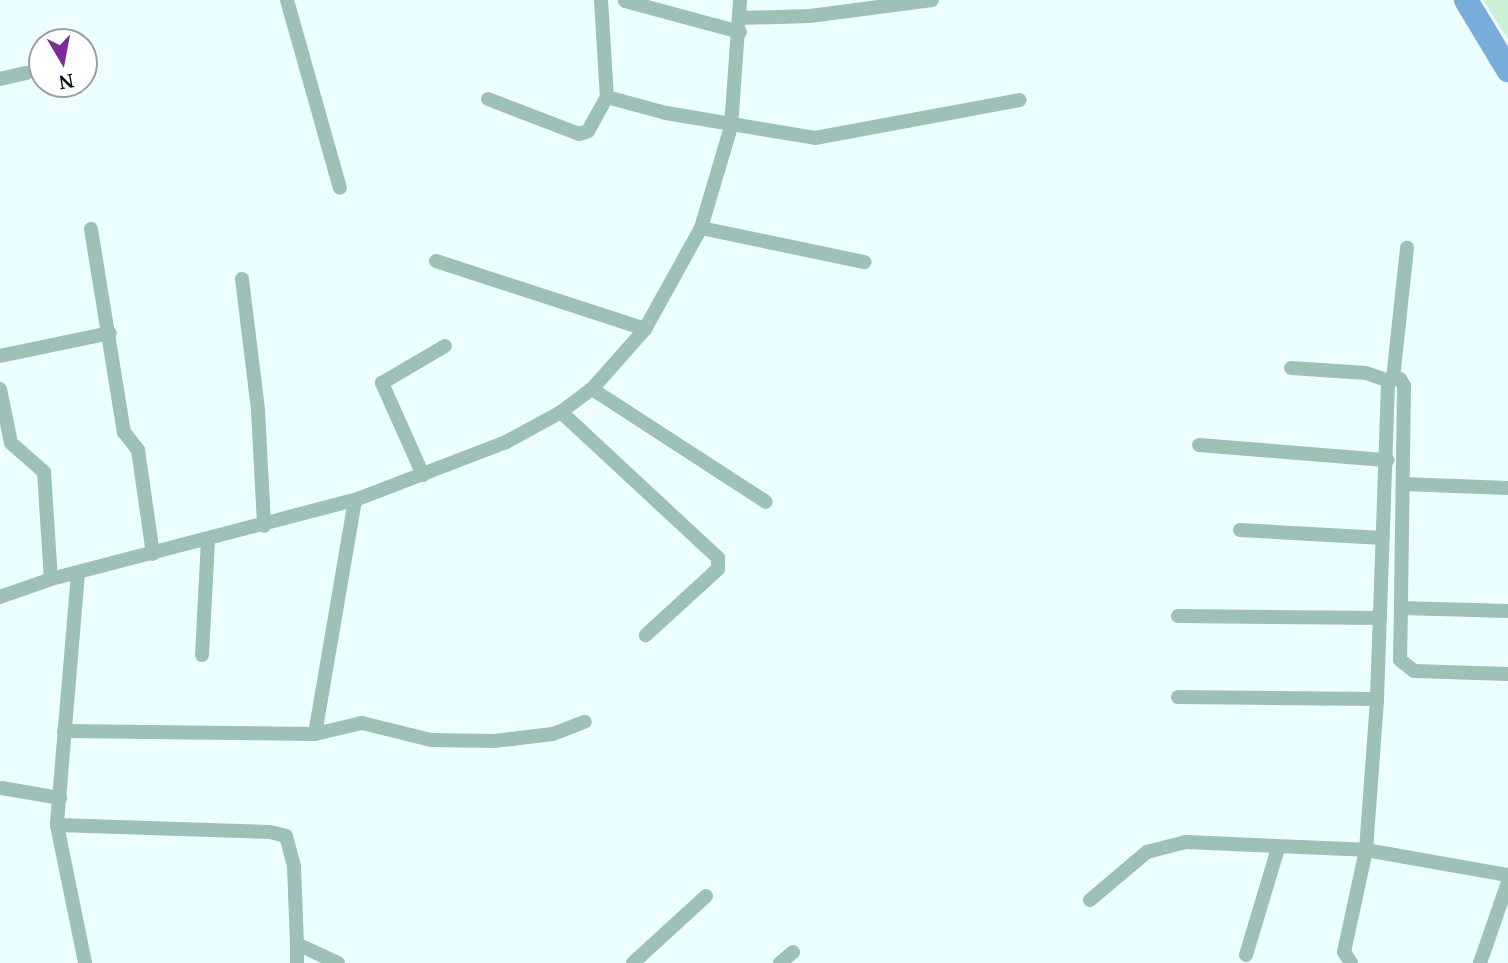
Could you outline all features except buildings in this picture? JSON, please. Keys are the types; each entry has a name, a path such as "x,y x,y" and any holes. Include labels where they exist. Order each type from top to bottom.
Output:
{"street":[{"path":"287,0 340,188"},
{"path":"488,99 579,134 588,131 607,97 601,0"},
{"path":"0,597 51,579 264,526 355,500 506,442 561,412 592,389 645,329 701,228 730,127 740,0"},
{"path":"625,1 740,25 933,0"},
{"path":"0,79 26,73"},
{"path":"607,97 730,127 816,138 1020,100"},
{"path":"701,228 864,262"},
{"path":"90,229 110,333 124,432 138,450 153,554"},
{"path":"1351,963 1344,952 1366,850 1377,699 1391,380 1407,248"},
{"path":"436,261 645,329"},
{"path":"242,279 258,410 264,526"},
{"path":"0,356 110,333"},
{"path":"423,475 382,383 445,345"},
{"path":"1291,368 1366,373 1391,380 1400,379 1404,386 1400,660 1406,668 1508,674"},
{"path":"0,388 11,443 44,472 51,579"},
{"path":"592,389 766,502"},
{"path":"561,412 718,558 718,569 646,635"},
{"path":"1199,445 1387,460"},
{"path":"1403,484 1508,488"},
{"path":"315,734 355,500"},
{"path":"1240,530 1383,538"},
{"path":"202,655 208,540"},
{"path":"78,573 57,825 85,963"},
{"path":"1401,608 1508,611"},
{"path":"1178,616 1380,618"},
{"path":"1178,697 1377,699"},
{"path":"64,731 315,734 362,723 431,740 494,741 553,734 585,722"},
{"path":"2,788 60,798"},
{"path":"57,825 270,832 286,836 295,866 297,963"},
{"path":"1090,900 1147,852 1169,843 1366,850 1508,875"},
{"path":"1246,955 1278,848"},
{"path":"1480,963 1508,882"},
{"path":"633,963 706,896"},
{"path":"297,944 338,963"},
{"path":"780,963 793,952"}],"green space":[{"path":"1483,0 1508,0 1508,39"}],"waterway":[{"path":"1466,0 1508,70"}]}
